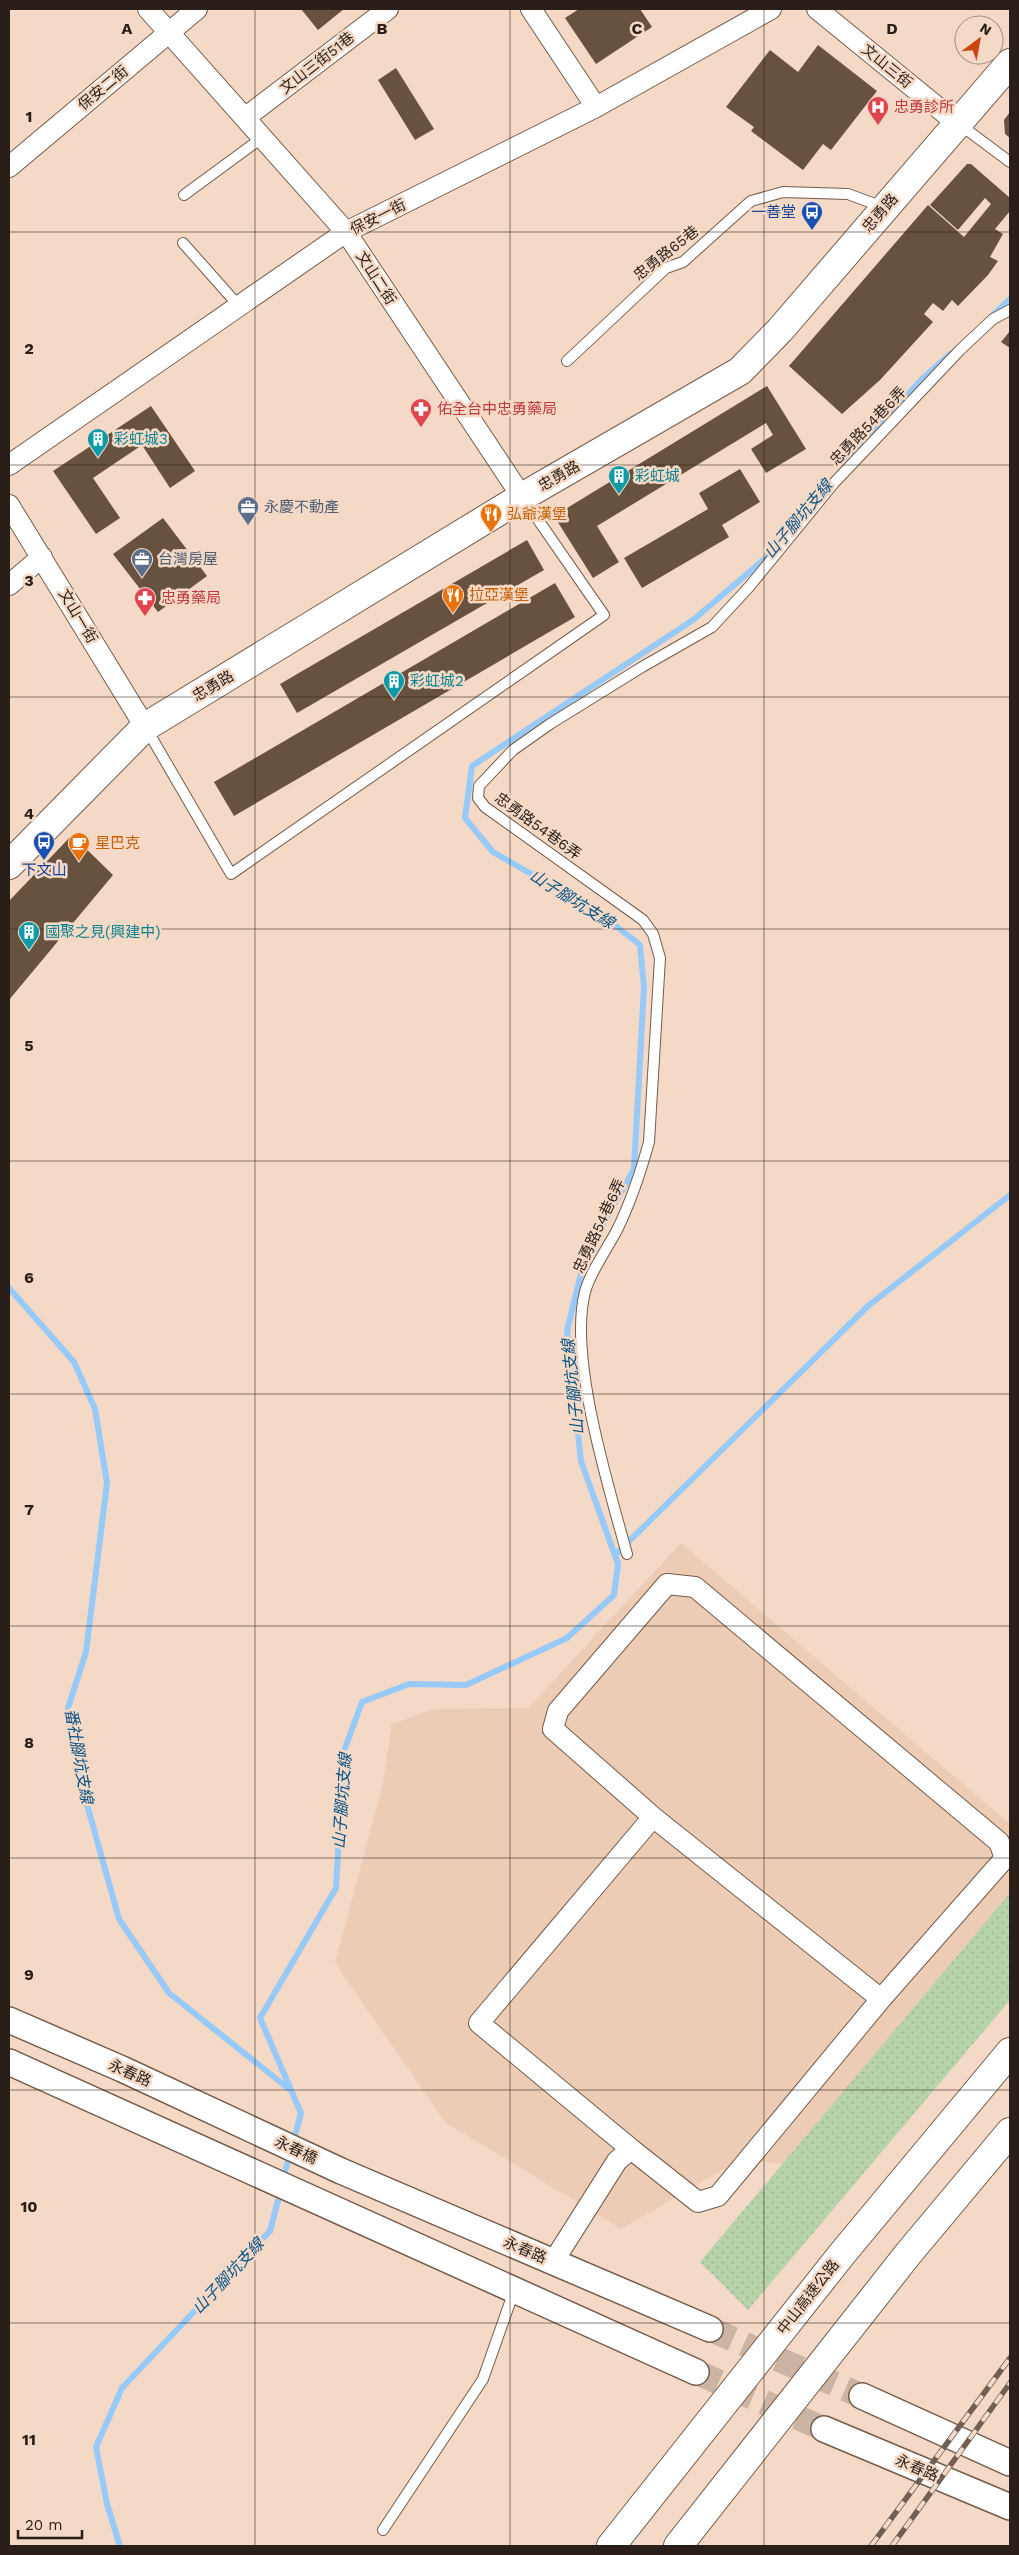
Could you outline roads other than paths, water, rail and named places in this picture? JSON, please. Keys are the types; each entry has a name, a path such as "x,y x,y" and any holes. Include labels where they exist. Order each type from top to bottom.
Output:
{"main road":[{"name":"忠勇路","path":"9,865 145,727 522,497 740,371 780,330 1010,63"},
{"name":"中山高速公路","path":"611,2546 842,2254 1010,2052"},
{"path":"678,2546 908,2254 1010,2132"}],"street":[{"name":"文山二街","path":"148,9 246,117 346,232 522,497"},
{"name":"保安二街","path":"9,167 197,9"},
{"name":"文山三街51巷","path":"246,117 388,9"},
{"path":"531,9 596,107"},
{"name":"保安一街","path":"9,465 346,232 596,107 771,9"},
{"name":"文山三街","path":"817,9 958,124"},
{"name":"文山一街","path":"9,505 145,727"},
{"path":"9,586 42,557"},
{"path":"654,1817 480,2023 631,2149 698,2202 718,2196 881,1999 1005,1858 998,1842 696,1587 667,1584 558,1711 553,1729 654,1817 881,1999"},
{"name":"永春路","path":"9,2020 251,2128"},
{"path":"9,2062 696,2372"},
{"name":"永春橋","path":"251,2128 341,2171"},
{"path":"553,2262 617,2161 631,2149"},
{"name":"永春路","path":"341,2171 710,2330"},
{"path":"862,2396 1010,2463"},
{"name":"永春路","path":"824,2429 1010,2507"}],"lane":[{"path":"958,124 1010,162"},
{"path":"184,195 263,137"},
{"name":"忠勇路65巷","path":"567,361 666,268 683,262 751,201 783,192 848,194 884,208"},
{"path":"183,243 238,305"},
{"name":"忠勇路54巷6弄","path":"626,1554 589,1400 580,1336 585,1292 618,1228 641,1172 650,1142 660,958 652,934 643,920 485,807 478,798 479,786 513,750 550,724 642,667 712,627 749,587 834,483 960,350 993,319 1010,310"},
{"path":"145,727 231,874 604,615 522,497"},
{"path":"383,2530 483,2379 514,2291"}],"waterway":[{"name":"山子腳坑支線","path":"993,315 1010,299"},
{"name":"山子腳坑支線","path":"845,464 921,380 950,354"},
{"name":"山子腳坑支線","path":"293,2143 301,2113 260,2018 336,1888 344,1751 362,1702 409,1684 466,1685 567,1638 614,1595 618,1564 581,1461 567,1331 585,1257 634,1169 644,987 640,945 601,914 493,852 465,818 472,766 693,620 774,551"},
{"path":"615,1555 868,1306 1010,1195"},
{"name":"番社腳坑支線","path":"9,1288 74,1362 95,1409 107,1483 86,1652 68,1708 86,1801 119,1919 169,1993 289,2089"},
{"name":"山子腳坑支線","path":"283,2180 290,2153"},
{"name":"山子腳坑支線","path":"120,2546 107,2504 96,2447 122,2388 270,2231 281,2189"}],"tunnel":[{"path":"710,2329 862,2396"},
{"path":"696,2372 824,2429"}],"railway":[{"path":"871,2546 1010,2358"},
{"path":"892,2546 1010,2383"}],"place":[{"name":"忠勇診所","path":"878,126"},
{"name":"一善堂","path":"812,231"},
{"name":"佑全台中忠勇藥局","path":"421,428"},
{"name":"彩虹城3","path":"98,458"},
{"name":"彩虹城","path":"619,495"},
{"name":"永慶不動產","path":"248,526"},
{"name":"弘爺漢堡","path":"491,533"},
{"name":"台灣房屋","path":"142,578"},
{"name":"拉亞漢堡","path":"453,614"},
{"name":"忠勇藥局","path":"145,617"},
{"name":"彩虹城2","path":"394,700"},
{"name":"下文山","path":"44,861"},
{"name":"星巴克","path":"79,862"},
{"name":"國聚之見(興建中)","path":"29,951"}]}
